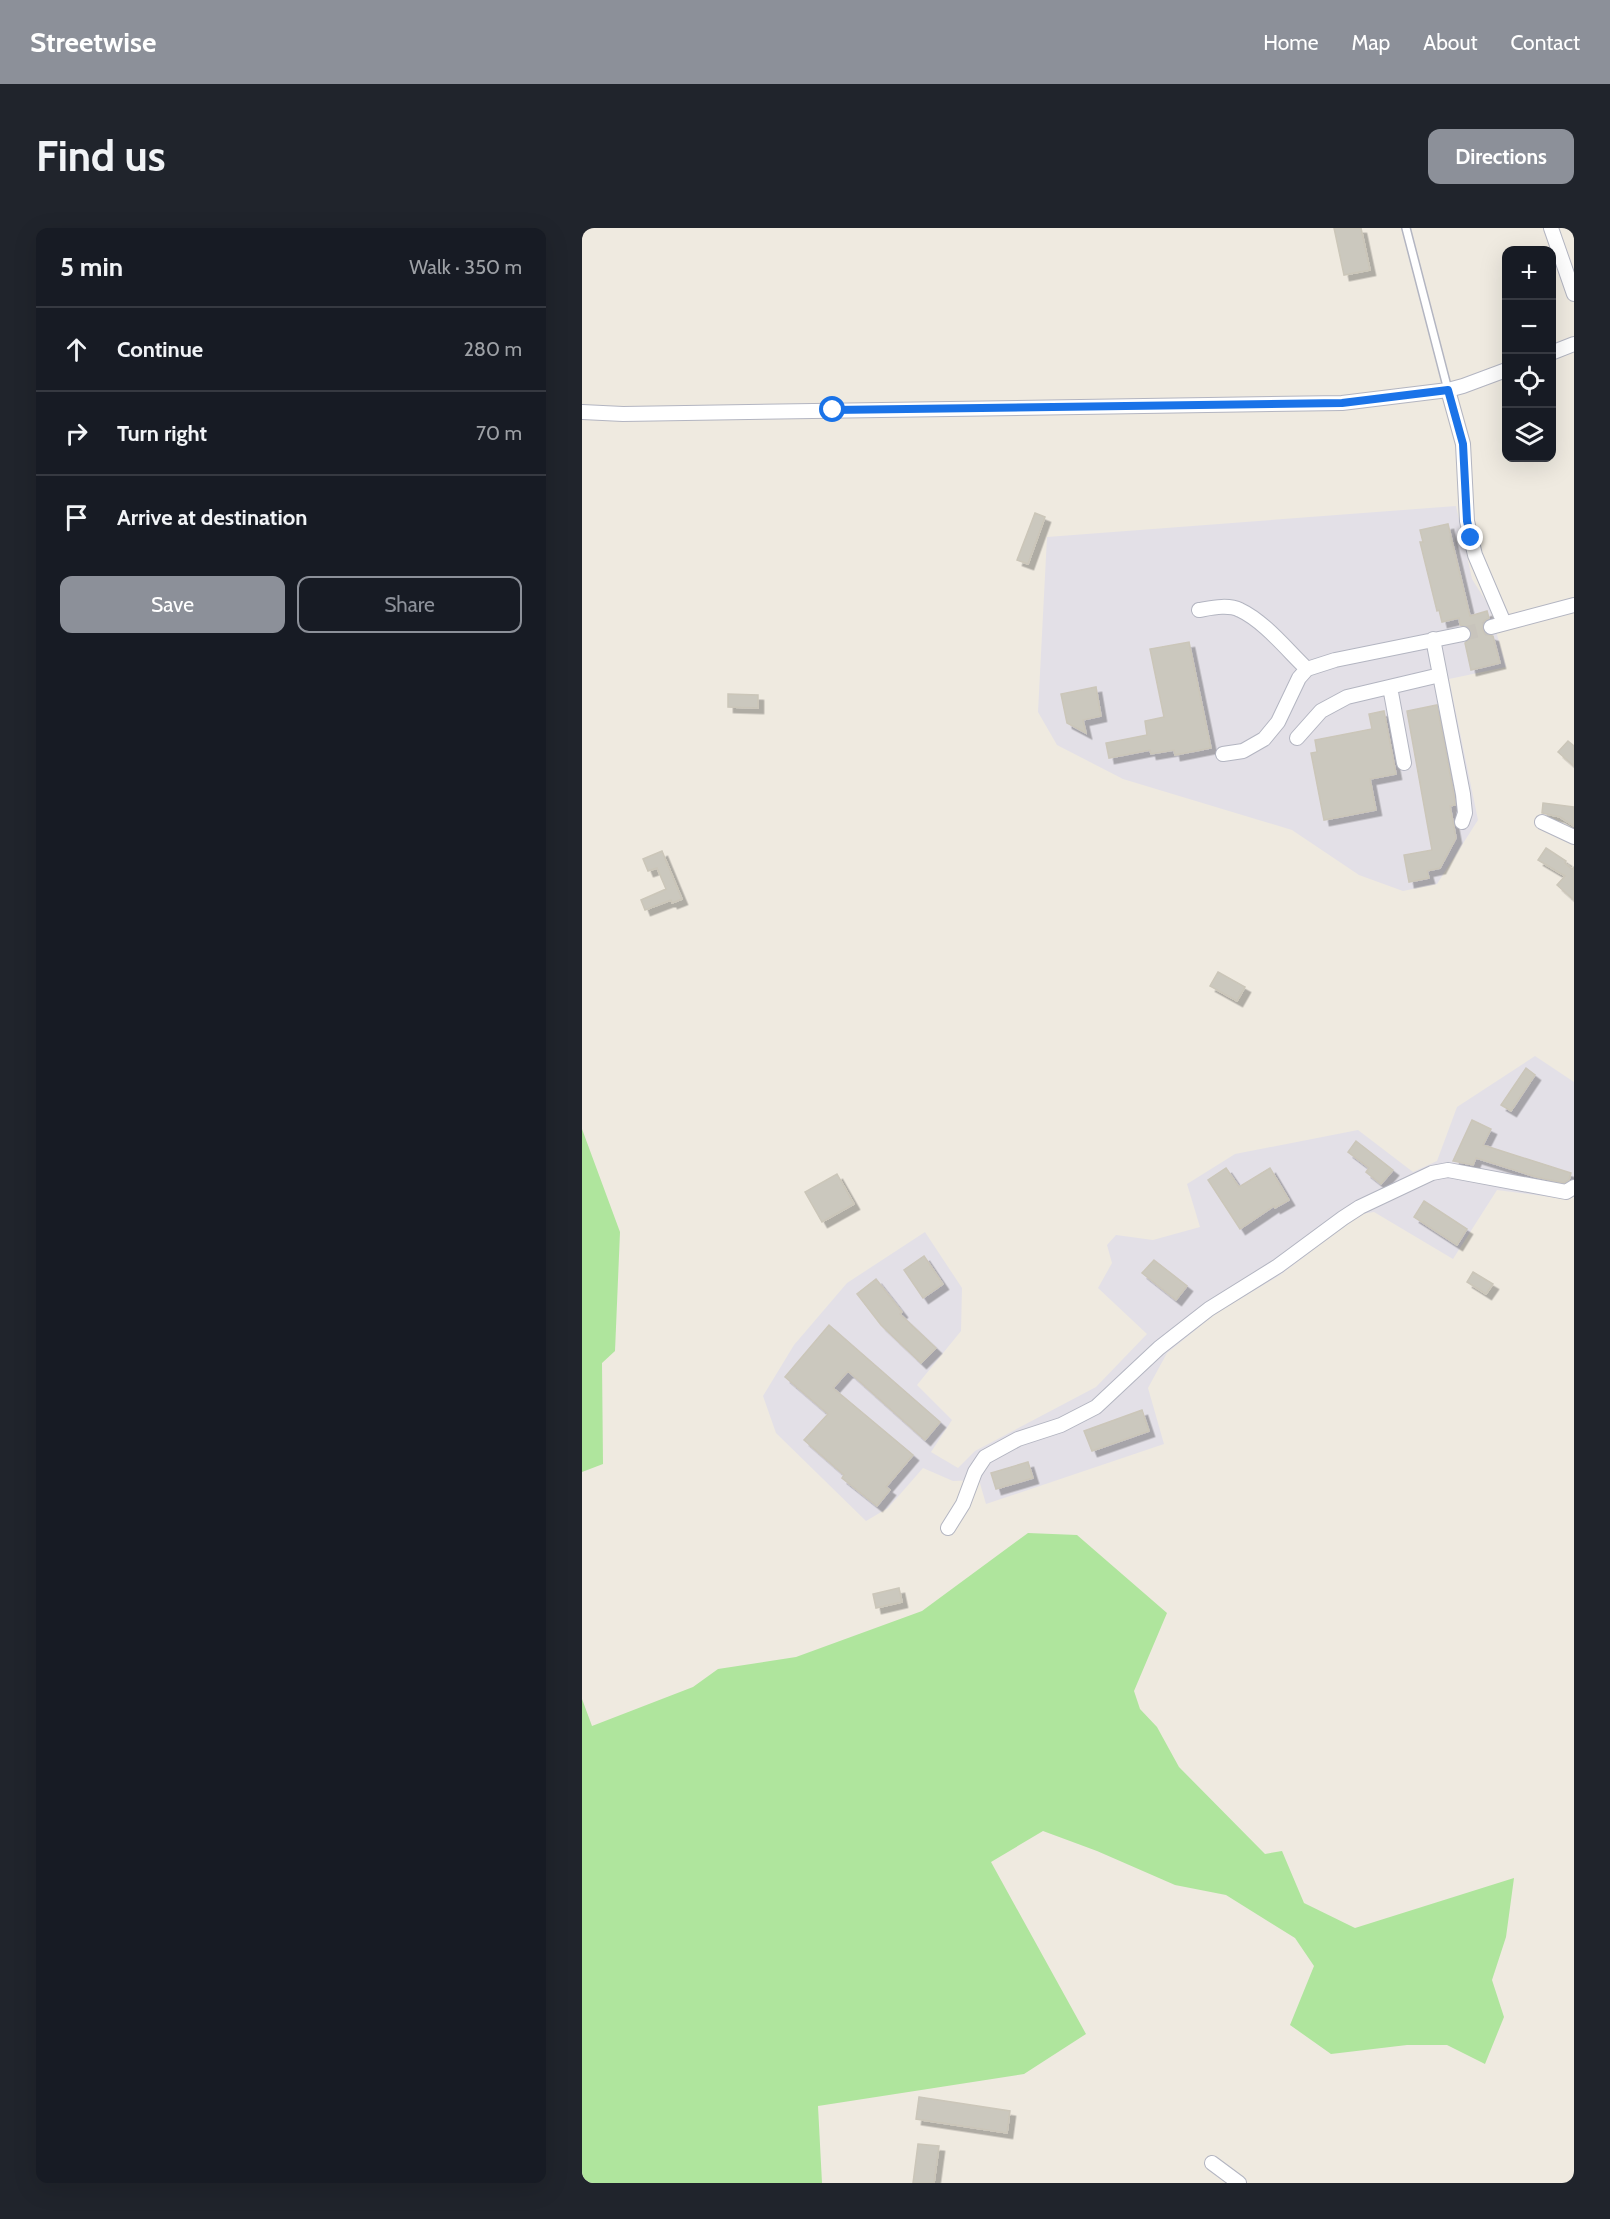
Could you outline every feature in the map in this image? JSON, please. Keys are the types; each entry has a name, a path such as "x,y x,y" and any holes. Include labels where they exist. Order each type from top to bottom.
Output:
{"street":[{"path":"1551,228 1574,294"},
{"path":"1556,350 1574,344"},
{"path":"582,412 622,414 1342,403 1448,390 1502,371"},
{"path":"1448,390 1463,444 1467,521 1497,625 1574,605"},
{"path":"1198,610 1215,607 1239,609 1264,627 1307,669"},
{"path":"1223,754 1243,751 1264,739 1278,723 1299,678 1307,669 1335,660 1462,634"},
{"path":"1433,639 1463,794 1465,813 1462,822"},
{"path":"1297,738 1322,711 1347,697 1440,675"},
{"path":"1390,687 1404,763"},
{"path":"1542,822 1574,837"},
{"path":"948,1528 963,1504 975,1472 985,1457 1018,1439 1061,1425 1096,1407 1160,1348 1209,1309 1278,1266 1360,1207 1432,1173 1448,1170 1566,1191 1574,1187"},
{"path":"1212,2163 1239,2183"}],"lane":[{"path":"1406,228 1448,390"}],"shaded area":[{"path":"1456,506 1472,579 1489,606 1506,667 1449,679 1478,820 1437,884 1403,891 1359,875 1292,830 1123,779 1057,745 1038,712 1047,537"},
{"path":"1535,1056 1574,1082 1574,1180 1567,1199 1497,1190 1453,1259 1374,1212 1361,1214 1280,1275 1215,1314 1167,1353 1148,1388 1164,1444 986,1504 979,1480 953,1481 923,1468 888,1508 866,1521 776,1433 763,1396 794,1345 847,1283 925,1232 962,1288 961,1331 917,1385 952,1420 931,1452 958,1468 975,1451 1096,1387 1147,1334 1098,1288 1112,1263 1107,1245 1116,1235 1153,1240 1200,1227 1187,1184 1235,1154 1358,1130 1413,1172 1437,1161 1457,1107"}],"green space":[{"path":"582,1129 620,1232 615,1351 602,1363 603,1464 582,1472"},
{"path":"1028,1533 1077,1535 1167,1613 1134,1691 1140,1709 1157,1727 1179,1767 1265,1854 1282,1851 1304,1903 1355,1928 1514,1878 1506,1937 1492,1980 1504,2017 1485,2064 1447,2045 1407,2045 1331,2054 1290,2025 1314,1966 1295,1938 1226,1895 1175,1885 1097,1851 1043,1831 991,1862 1086,2034 1024,2074 818,2106 822,2183 582,2183 582,1699 592,1726 693,1687 718,1669 796,1657 922,1611"}],"building":[{"path":"1334,228 1361,228 1370,270 1344,275"},
{"path":"1035,513 1045,517 1028,564 1017,560"},
{"path":"1448,524 1470,616 1487,611 1489,618 1484,621 1482,629 1485,634 1493,636 1500,663 1471,670 1465,643 1471,637 1470,629 1460,625 1459,618 1442,622 1439,610 1437,611 1420,542 1423,542 1420,530"},
{"path":"1189,642 1211,748 1175,755 1174,750 1151,754 1150,750 1109,758 1106,743 1147,735 1145,721 1164,717 1150,649"},
{"path":"1096,687 1101,716 1083,720 1086,733 1067,723 1061,694"},
{"path":"728,694 758,695 758,708 728,707"},
{"path":"1437,705 1454,795 1455,805 1450,806 1456,838 1440,868 1427,871 1429,878 1409,882 1404,855 1432,850 1407,711"},
{"path":"1384,711 1396,774 1370,779 1376,810 1324,820 1311,753 1317,752 1315,740 1372,729 1369,714"},
{"path":"1568,741 1574,746 1574,766 1558,752"},
{"path":"1543,803 1574,807 1574,826 1560,817 1542,813"},
{"path":"1546,848 1566,861 1565,863 1572,869 1574,867 1574,900 1557,885 1565,876 1538,860"},
{"path":"662,851 682,899 672,903 671,900 645,910 641,900 666,889 657,868 648,871 643,859"},
{"path":"1218,972 1245,987 1237,1001 1210,986"},
{"path":"1526,1068 1535,1075 1511,1111 1501,1105"},
{"path":"1472,1120 1491,1129 1483,1145 1571,1173 1569,1180 1564,1183 1536,1177 1476,1158 1473,1165 1453,1161"},
{"path":"1356,1141 1393,1170 1381,1184 1366,1172 1369,1168 1348,1152"},
{"path":"1226,1168 1239,1187 1270,1168 1289,1200 1275,1208 1274,1206 1240,1229 1208,1180"},
{"path":"837,1174 854,1204 822,1222 805,1192"},
{"path":"1424,1201 1467,1229 1457,1245 1414,1217"},
{"path":"924,1256 943,1284 923,1298 904,1270"},
{"path":"1154,1260 1187,1286 1176,1300 1142,1273"},
{"path":"1473,1272 1493,1284 1486,1294 1467,1282"},
{"path":"876,1279 902,1312 900,1314 936,1348 921,1363 881,1325 857,1294"},
{"path":"829,1325 940,1422 925,1440 848,1371 833,1388 913,1455 886,1487 890,1490 877,1506 842,1478 844,1475 804,1440 828,1414 785,1377"},
{"path":"1142,1410 1149,1431 1092,1451 1084,1431"},
{"path":"1028,1462 1033,1478 996,1489 991,1473"},
{"path":"899,1588 902,1602 876,1608 873,1594"},
{"path":"919,2097 1010,2111 1007,2133 916,2119"},
{"path":"918,2144 939,2146 934,2183 913,2183"}],"tunnel":[{"path":"1463,634 1491,627"}],"route":[{"path":"833,410 1342,403 1448,390 1463,444 1467,521 1471,538"}]}
